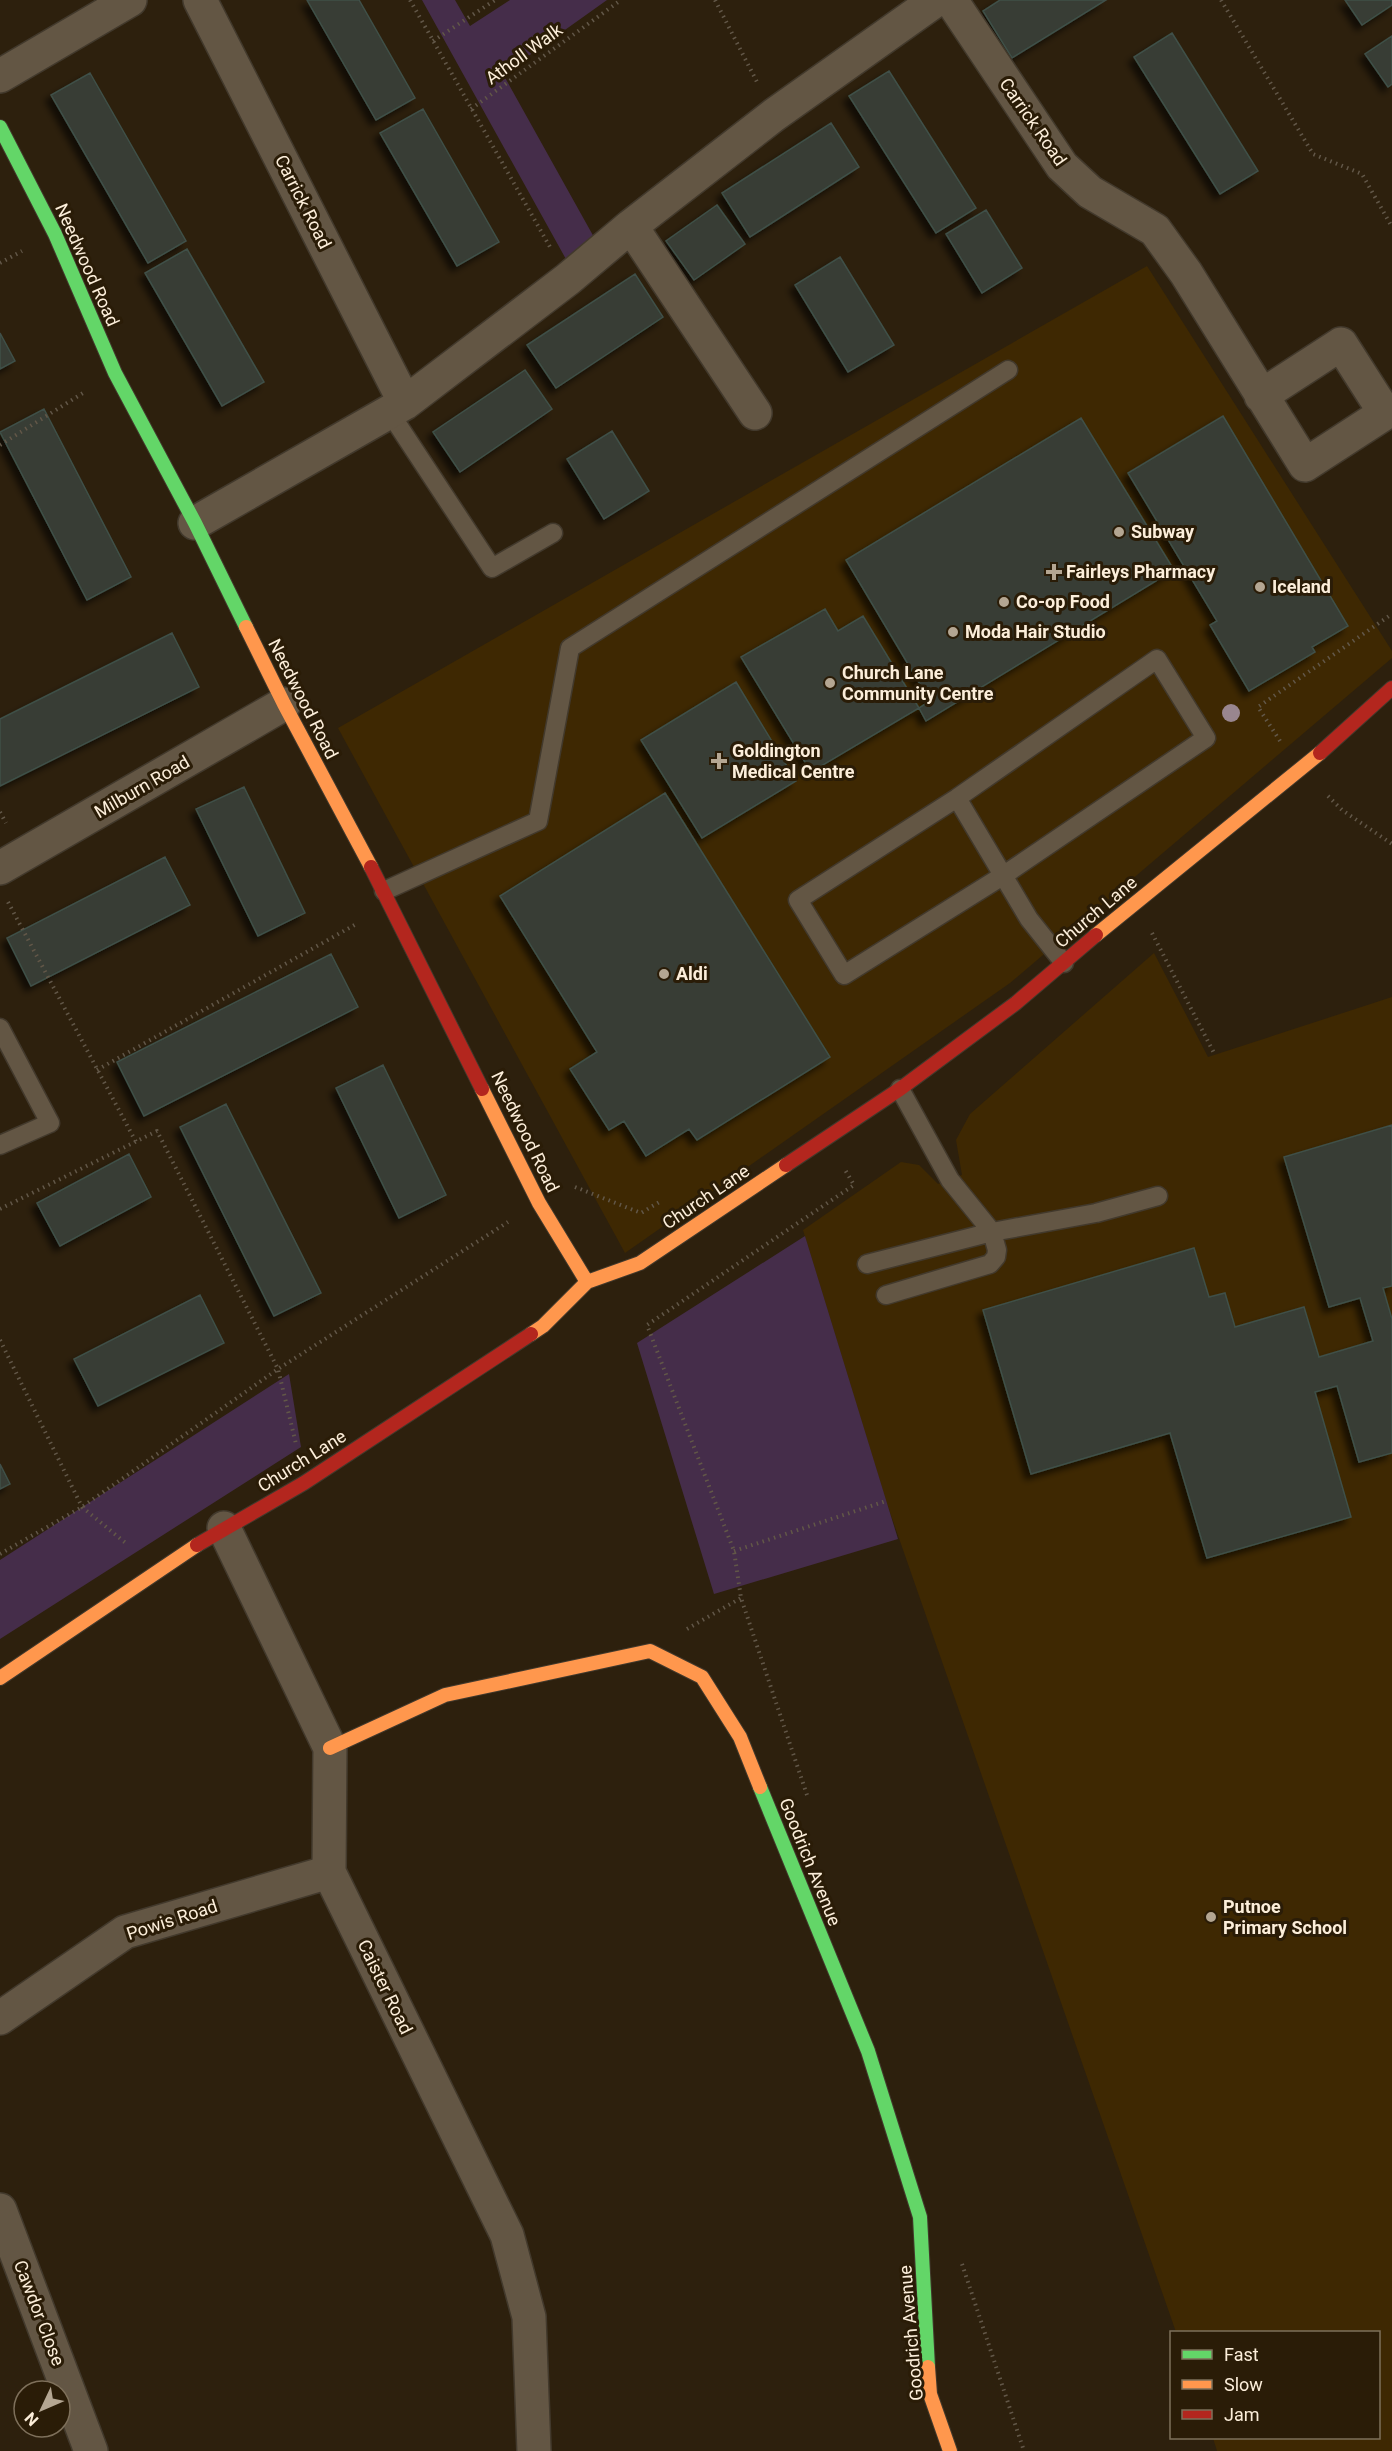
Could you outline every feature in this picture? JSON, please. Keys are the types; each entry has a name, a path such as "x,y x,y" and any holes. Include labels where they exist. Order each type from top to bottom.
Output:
{"street":[{"path":"0,76 130,0"},
{"name":"Carrick Road","path":"200,0 397,408"},
{"path":"195,523 397,408 568,279 631,225 774,115 936,0"},
{"name":"Carrick Road","path":"951,0 1062,166 1090,192 1155,230 1186,273 1261,396"},
{"name":"Needwood Road","path":"0,127 4,146 55,234 115,373 195,523 284,704 387,898 539,1203 587,1282"},
{"path":"631,225 755,412"},
{"name":"Church Lane","path":"0,1678 159,1569 224,1528 304,1483 543,1326 587,1282 640,1263 900,1089 1016,1003 1136,901 1303,769 1392,688"},
{"name":"Milburn Road","path":"3,882 284,704"},
{"name":"Caister Road","path":"224,1528 330,1748 329,1872 507,2235 529,2317 534,2451"},
{"path":"330,1748 445,1695 650,1651"},
{"name":"Goodrich Avenue","path":"650,1651 702,1677 740,1737 868,2051 920,2217 930,2394 950,2451"},
{"name":"Powis Road","path":"0,2018 125,1932 329,1872"},
{"name":"Cawdor Close","path":"0,2210 91,2451"}],"lane":[{"path":"387,898 538,821 570,648 1008,370"},
{"path":"397,408 492,568 553,532"},
{"path":"1157,659 1206,738 1004,875 844,975 798,900 957,798 1157,659"},
{"path":"957,798 1029,919 1064,963"},
{"path":"0,1028 50,1124 0,1145"},
{"path":"886,1295 990,1264 996,1257 997,1250 992,1232 950,1180 900,1089"},
{"path":"867,1264 992,1232 1096,1213 1158,1196"}],"path":[{"path":"410,0 568,279"},
{"path":"433,41 495,0"},
{"name":"Atholl Walk","path":"471,109 621,0"},
{"path":"715,0 774,115"},
{"path":"1221,0 1313,154 1362,174 1392,227"},
{"path":"0,445 115,373"},
{"path":"1258,707 1391,617"},
{"path":"1303,769 1342,810 1392,844"},
{"path":"3,882 97,1070 136,1142"},
{"path":"97,1070 387,898"},
{"path":"1136,901 1215,1055"},
{"path":"0,1209 157,1131 278,1369 304,1483"},
{"path":"650,1651 741,1598 734,1551 647,1325 854,1185 826,1138"},
{"path":"571,1180 576,1189 641,1213 671,1195"},
{"path":"0,1554 82,1507 278,1369 539,1203"},
{"path":"0,1340 82,1507 159,1569"},
{"path":"734,1551 886,1501"}],"shaded area":[{"path":"422,0 455,0 470,26 510,0 607,0 503,74 595,239 567,261"},
{"path":"1147,266 1392,651 1392,658 1010,983 625,1253 338,728"},
{"name":"Putnoe Primary School","path":"1154,953 1208,1057 1392,997 1392,2451 1217,2451 1213,2439 1380,2439 1380,2331 1176,2331 886,1501 803,1230 901,1162 919,1165 938,1184 962,1175 956,1140 970,1114"},
{"path":"805,1236 898,1539 714,1594 637,1343"},
{"path":"289,1374 301,1447 0,1639 0,1560"}],"building":[{"path":"307,0 359,0 415,98 376,120"},
{"path":"1000,0 1106,0 1012,58 983,11"},
{"path":"1345,0 1392,0 1392,5 1362,25"},
{"path":"1172,33 1258,171 1220,194 1134,57"},
{"path":"1392,36 1392,84 1388,87 1365,54"},
{"path":"889,71 976,208 936,233 849,96"},
{"path":"90,73 186,241 148,263 51,95"},
{"path":"423,109 499,242 457,266 380,133"},
{"path":"831,123 859,167 750,237 722,193"},
{"path":"717,205 745,244 694,280 666,241"},
{"path":"986,210 1022,268 982,293 946,234"},
{"path":"187,249 264,382 222,406 145,273"},
{"path":"840,257 894,345 848,372 795,285"},
{"path":"635,274 663,317 556,388 527,345"},
{"path":"0,333 15,361 0,369"},
{"path":"525,370 552,409 460,472 433,432"},
{"path":"44,409 131,577 87,600 0,432"},
{"name":"Iceland","path":"1223,416 1348,626 1312,647 1315,652 1249,691 1210,625 1217,621 1128,473"},
{"path":"1081,418 1174,570 926,721 919,708 930,701 846,560"},
{"path":"612,431 649,491 604,519 567,459"},
{"name":"Church Lane Community Centre","path":"825,609 838,631 863,616 919,708 811,772 741,657"},
{"path":"172,633 199,687 0,786 0,719"},
{"name":"Goldington Medical Centre","path":"736,682 796,781 702,838 641,740"},
{"path":"244,787 305,913 258,936 196,809"},
{"name":"Aldi","path":"665,793 830,1057 697,1140 689,1129 646,1156 624,1121 609,1130 570,1069 597,1052 500,896"},
{"path":"165,857 190,905 31,986 7,938"},
{"path":"331,954 358,1007 144,1116 117,1062"},
{"path":"383,1065 446,1195 399,1218 336,1088"},
{"path":"226,1104 321,1293 274,1316 180,1127"},
{"path":"1392,1125 1392,1286 1383,1288 1392,1319 1392,1453 1359,1462 1337,1386 1315,1392 1351,1517 1207,1558 1170,1433 1031,1474 983,1310 1194,1248 1209,1297 1225,1293 1235,1327 1304,1307 1319,1357 1373,1341 1360,1298 1329,1307 1284,1157"},
{"path":"129,1154 151,1197 60,1246 37,1203"},
{"path":"200,1295 224,1343 98,1406 74,1359"},
{"path":"0,1464 10,1484 0,1489"}],"traffic: fast":[{"path":"0,127 55,234 115,373 195,523 246,627"},
{"path":"760,1787 868,2051 920,2217 928,2367"}],"traffic: slow":[{"path":"246,627 284,704 371,867"},
{"path":"1096,935 1320,753"},
{"path":"482,1089 539,1203 587,1282"},
{"path":"531,1334 543,1326 587,1282 640,1263 786,1165"},
{"path":"0,1678 197,1545"},
{"path":"330,1748 445,1695 650,1651 702,1677 740,1737 760,1787"},
{"path":"928,2367 930,2394 950,2451"}],"traffic: jam":[{"path":"1320,753 1392,688"},
{"path":"371,867 482,1089"},
{"path":"786,1165 900,1089 1016,1003 1096,935"},
{"path":"197,1545 304,1483 531,1334"}],"place":[{"name":"Subway","path":"1119,532"},
{"name":"Fairleys Pharmacy","path":"1054,572"},
{"name":"Iceland","path":"1260,587"},
{"name":"Co-op Food","path":"1004,602"},
{"name":"Moda Hair Studio","path":"953,632"},
{"name":"Church Lane Community Centre","path":"830,683"},
{"name":"Goldington Medical Centre","path":"719,761"},
{"name":"Aldi","path":"664,974"},
{"name":"Putnoe Primary School","path":"1211,1917"}]}
